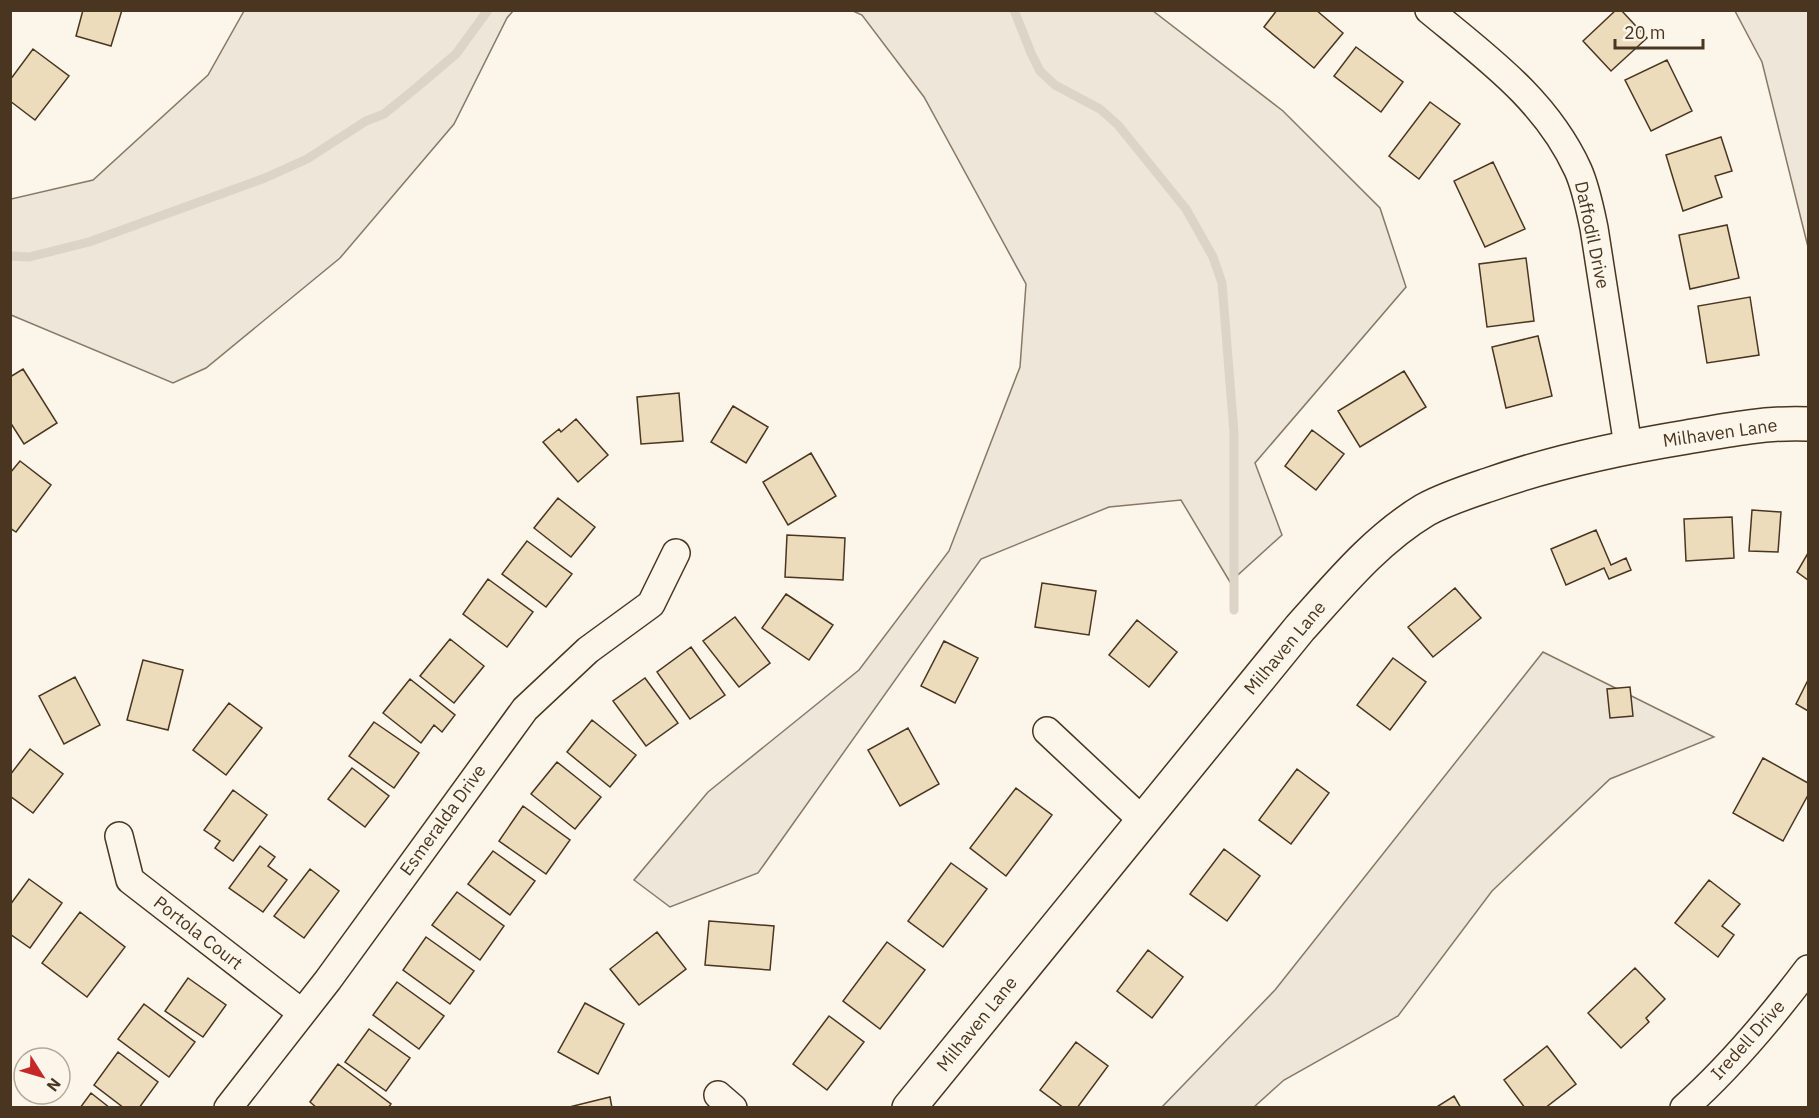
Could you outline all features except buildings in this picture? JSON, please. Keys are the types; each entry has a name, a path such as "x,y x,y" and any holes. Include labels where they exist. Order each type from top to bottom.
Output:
{"street":[{"name":"Daffodil Drive","path":"1429,10 1514,81 1543,112 1578,171 1594,228 1628,447"},
{"name":"Milhaven Lane","path":"909,1107 1300,628 1351,571 1391,534 1424,511 1446,500 1536,468 1628,447 1734,429 1809,424"},
{"name":"Esmeralda Drive","path":"228,1107 328,981 525,709 588,650 651,604 676,553"},
{"path":"1047,731 1143,821"},
{"name":"Portola Court","path":"119,836 130,880 302,1013"},
{"name":"Iredell Drive","path":"1684,1107 1726,1067 1809,969"}],"shaded area":[{"path":"244,11 513,11 507,18 454,124 340,258 206,368 173,383 11,315 11,199 93,180 208,75"},
{"path":"853,11 1153,11 1283,111 1380,208 1406,287 1255,463 1282,535 1230,582 1181,500 1109,507 981,559 758,873 670,907 634,880 708,792 859,670 949,551 1020,367 1026,284 924,97 862,15"},
{"path":"1735,11 1808,11 1808,247 1762,62"},
{"path":"1543,652 1714,737 1610,779 1492,891 1398,1016 1284,1080 1254,1107 1161,1108 1275,990"}],"waterway":[{"path":"10,256 29,257 89,242 265,178 307,159 366,121 384,114 416,88 456,54 488,10"},
{"path":"1014,10 1040,71 1055,85 1100,109 1118,125 1186,209 1213,257 1222,283 1234,433 1234,610"}]}
